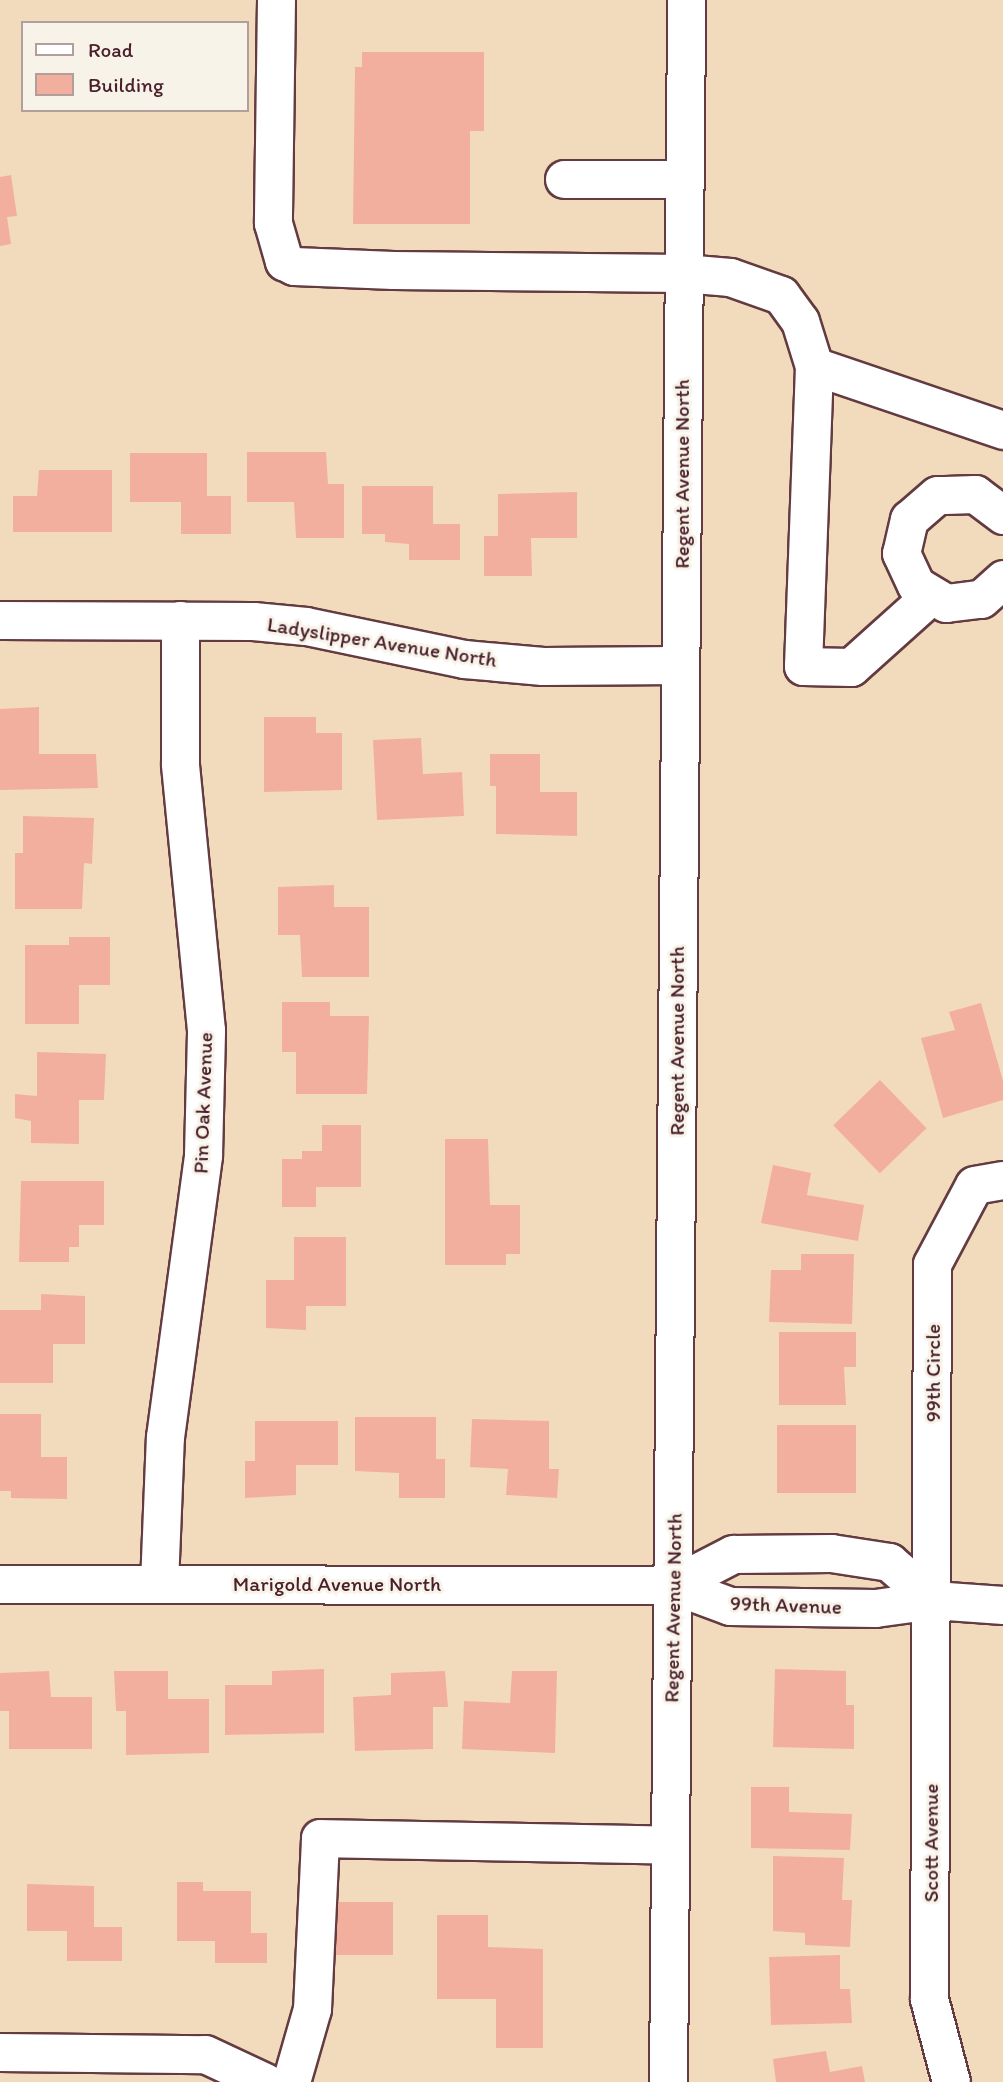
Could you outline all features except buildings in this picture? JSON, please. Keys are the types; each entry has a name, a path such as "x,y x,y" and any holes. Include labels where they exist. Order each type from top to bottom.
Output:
{"street":[{"path":"276,0 273,223 284,261 294,266 393,271 683,273 739,279 781,295 800,321 814,366 803,666 851,667 930,596"},
{"name":"Regent Avenue North","path":"668,2082 686,0"},
{"path":"564,179 684,179"},
{"path":"814,366 1003,430"},
{"path":"1003,515 975,494 956,492 937,495 920,505 909,519 901,553 911,578 930,596 964,603 981,598 1003,579"},
{"name":"Ladyslipper Avenue North","path":"0,620 180,620 306,626 477,660 543,666 680,665"},
{"name":"Pin Oak Avenue","path":"159,1584 165,1437 203,1155 206,1031 180,763 180,620"},
{"name":"99th Circle","path":"933,1600 932,1264 974,1185 1003,1180"},
{"name":"99th Avenue","path":"673,1586 733,1554 831,1553 889,1562 933,1600"},
{"name":"Marigold Avenue North","path":"0,1584 673,1586"},
{"name":"99th Avenue","path":"673,1586 730,1606 875,1608 933,1600 1003,1605"},
{"name":"Scott Avenue","path":"933,1600 929,1999 951,2082"},
{"path":"291,2082 312,2009 320,1838 670,1845"},
{"path":"0,2052 205,2054 265,2082"}]}
